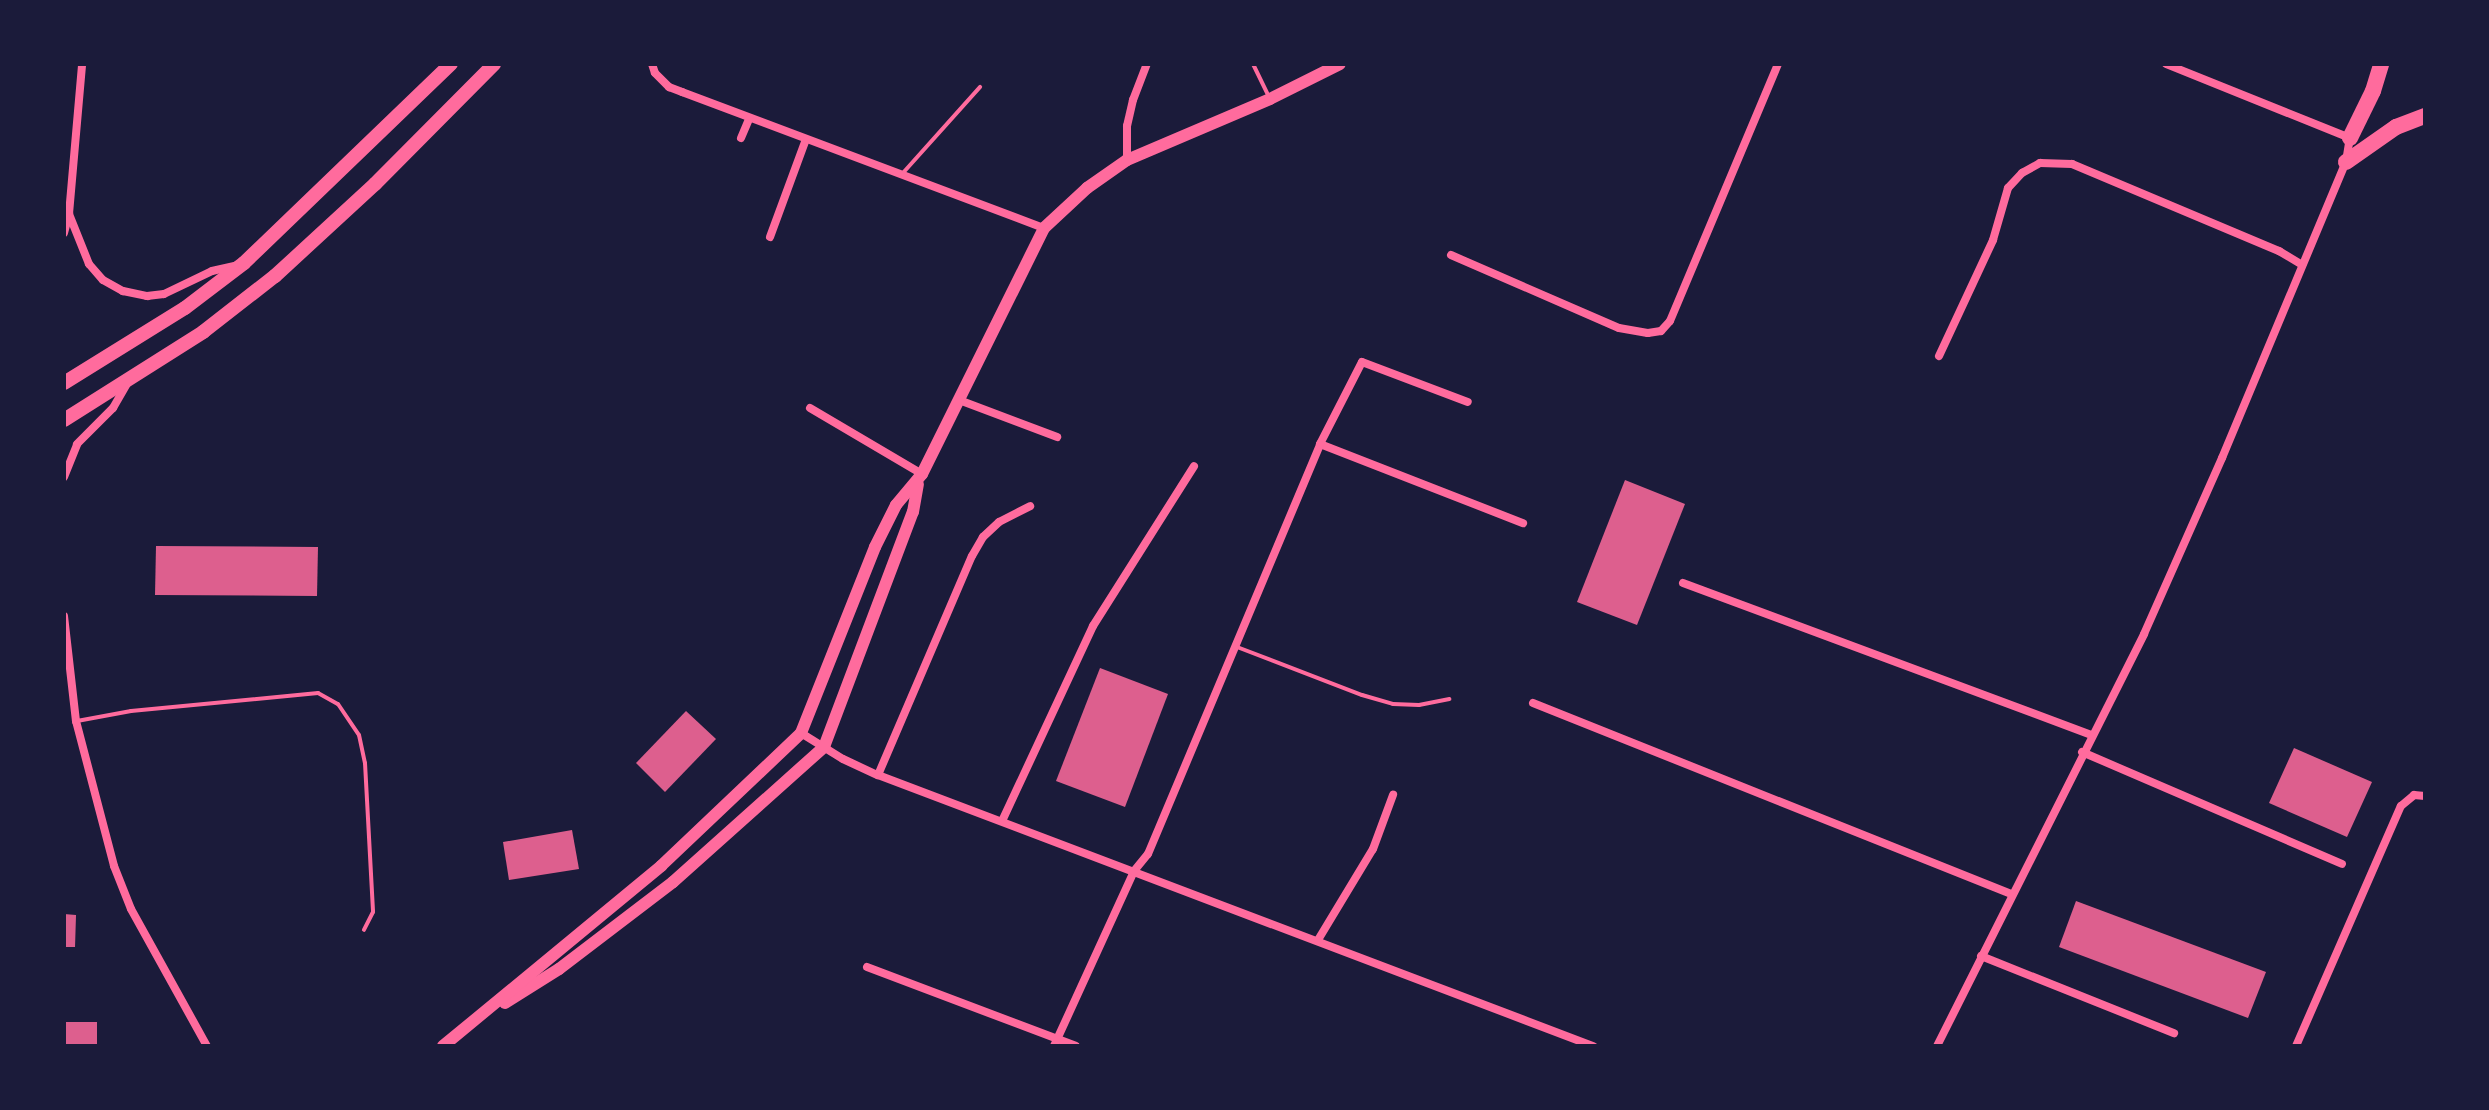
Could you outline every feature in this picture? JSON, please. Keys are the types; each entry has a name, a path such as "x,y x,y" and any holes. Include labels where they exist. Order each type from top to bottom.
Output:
{"highway":[{"path":"2350,138 2373,91 2381,64"},
{"path":"2346,162 2374,139 2425,116"}],"main road":[{"path":"64,383 185,308 244,263 451,64"},
{"path":"64,420 203,332 275,276 375,184 494,64"},
{"path":"473,1022 559,969 673,882 824,747 913,512 920,478 1044,228 1087,188 1127,160 1270,99 1340,64"},
{"path":"443,1046 661,866 801,733 875,547 896,505 920,478"}],"street":[{"path":"64,233 69,214 82,64"},
{"path":"652,64 655,73 669,87 1044,228"},
{"path":"1127,160 1127,126 1147,64"},
{"path":"1451,255 1619,328 1648,333 1661,331 1670,321 1778,64"},
{"path":"1937,1046 2082,752 2127,670 2222,458 2346,162 2350,138 2166,64"},
{"path":"741,138 749,119"},
{"path":"770,237 806,139"},
{"path":"1939,356 1993,240 2008,188 2022,173 2040,163 2072,164 2279,251 2302,265"},
{"path":"69,214 89,264 103,280 123,291 147,296 164,294 212,271 244,263"},
{"path":"1056,1042 1134,871 1148,854 1320,444 1362,362 1468,402"},
{"path":"64,477 77,444 113,408 128,382"},
{"path":"959,400 1057,437"},
{"path":"810,408 920,478"},
{"path":"1320,444 1523,523"},
{"path":"1003,819 1093,626 1194,466"},
{"path":"878,775 972,556 983,537 999,522 1030,506"},
{"path":"1683,583 2091,735"},
{"path":"64,616 76,721 102,827 131,909 207,1046"},
{"path":"1533,703 2011,894"},
{"path":"64,724 76,721"},
{"path":"801,733 878,775 1003,819 1593,1046"},
{"path":"2082,752 2342,864"},
{"path":"1318,940 1373,849 1393,795"},
{"path":"2296,1046 2401,806 2414,795 2425,796"},
{"path":"1981,956 2174,1033"},
{"path":"867,967 1056,1042 1076,1046"}],"lane":[{"path":"1253,64 1270,99"},
{"path":"901,175 980,87"},
{"path":"1237,647 1393,704 1419,705 1449,699"},
{"path":"76,721 131,711 318,693 338,704 359,735 365,763 373,912 364,930"}],"building":[{"path":"1625,480 1685,504 1637,625 1577,602"},
{"path":"156,546 318,547 317,596 155,595"},
{"path":"1100,668 1168,694 1125,807 1056,781"},
{"path":"686,711 716,739 665,792 636,763"},
{"path":"2294,748 2372,782 2347,837 2269,803"},
{"path":"572,830 579,869 509,880 503,842"},
{"path":"2076,901 2266,972 2248,1018 2059,947"},
{"path":"64,914 76,915 75,947 64,947"},
{"path":"64,1022 97,1022 97,1046 64,1046"}]}
